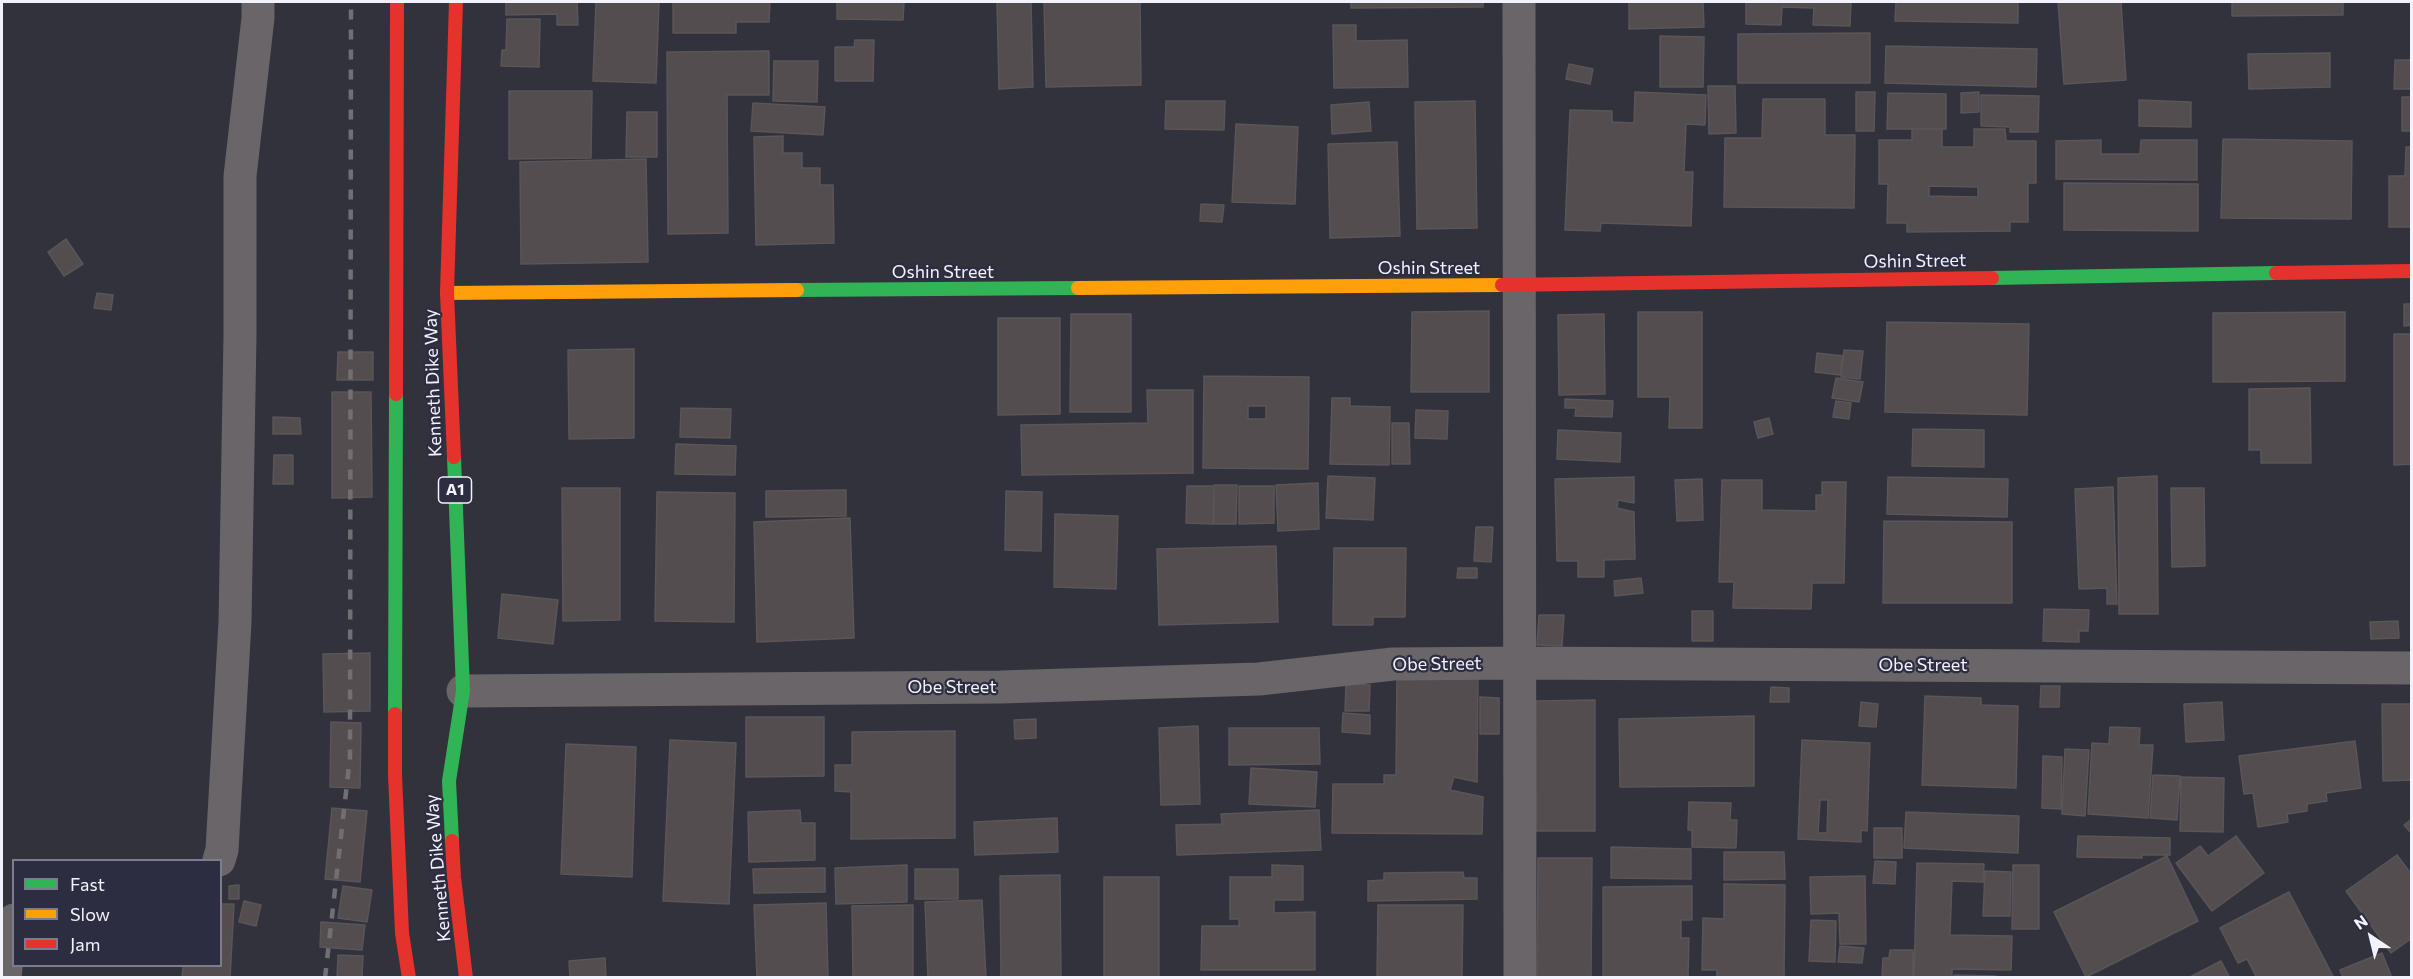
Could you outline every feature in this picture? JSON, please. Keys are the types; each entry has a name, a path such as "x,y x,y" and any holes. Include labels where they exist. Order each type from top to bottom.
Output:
{"main road":[{"name":"Kenneth Dike Way","path":"397,2 395,775 402,933 409,978"},
{"name":"Kenneth Dike Way","path":"456,2 447,293 463,691 449,781 454,877 466,978"},
{"name":"Oshin Street","path":"447,293 1518,285 2412,271"}],"street":[{"path":"220,859 222,850 235,622 240,176 258,2"},
{"path":"1519,2 1520,978"},
{"name":"Obe Street","path":"463,691 1024,686 1259,679 1393,664 2412,668"},
{"path":"5,978 12,924"}],"building":[{"path":"506,2 577,2 578,25 557,25 557,14 506,15"},
{"path":"596,2 659,2 656,83 593,81"},
{"path":"673,2 770,2 769,22 736,22 736,33 673,33"},
{"path":"837,2 904,2 903,20 837,19"},
{"path":"997,2 1031,2 1033,87 999,89"},
{"path":"1044,2 1140,2 1141,85 1046,87"},
{"path":"1351,2 1483,2 1483,7 1351,8"},
{"path":"1629,2 1703,2 1704,27 1629,29"},
{"path":"1746,2 1851,2 1850,26 1813,25 1814,8 1782,7 1781,25 1746,24"},
{"path":"1896,2 2018,2 2018,23 1895,21"},
{"path":"2058,2 2121,2 2126,80 2064,84"},
{"path":"2232,2 2343,2 2343,15 2232,16"},
{"path":"507,19 540,19 539,67 501,66 502,50 506,50"},
{"path":"1333,25 1356,25 1356,41 1407,40 1408,87 1334,88"},
{"path":"1870,33 1870,83 1738,83 1738,34"},
{"path":"1660,36 1704,37 1703,87 1660,87"},
{"path":"855,40 874,40 873,81 835,81 835,47 854,47"},
{"path":"1886,46 2037,49 2036,87 1885,83"},
{"path":"769,51 769,95 727,95 728,233 668,234 667,52"},
{"path":"2330,53 2330,87 2249,89 2248,54"},
{"path":"2395,60 2412,60 2412,89 2394,89"},
{"path":"774,61 818,61 817,102 773,101"},
{"path":"1569,64 1593,69 1590,84 1566,79"},
{"path":"1708,86 1735,86 1736,133 1709,134"},
{"path":"509,91 592,91 591,158 509,159"},
{"path":"1635,92 1706,95 1705,125 1686,124 1684,172 1693,172 1691,226 1601,223 1600,231 1565,230 1570,110 1612,111 1612,122 1634,123"},
{"path":"1856,92 1875,92 1874,131 1856,131"},
{"path":"1979,92 1979,112 1961,113 1961,93"},
{"path":"1888,93 1946,94 1946,129 1887,129"},
{"path":"1981,95 2039,96 2038,132 2010,132 2010,127 1981,126"},
{"path":"2402,97 2412,97 2412,131 2402,131"},
{"path":"1763,99 1825,99 1825,135 1855,135 1854,208 1724,207 1725,138 1762,138"},
{"path":"2139,100 2191,102 2191,127 2139,126"},
{"path":"1166,101 1225,101 1224,130 1165,129"},
{"path":"1475,101 1477,228 1417,229 1415,102"},
{"path":"1369,102 1371,131 1332,134 1331,105"},
{"path":"753,103 825,107 823,135 751,131"},
{"path":"627,112 657,112 657,157 626,157"},
{"path":"1236,124 1298,127 1295,204 1232,202"},
{"path":"1912,129 1942,129 1942,147 1974,147 1974,129 2005,129 2006,141 2036,141 2036,183 2028,183 2028,222 2010,222 2010,231 1907,232 1907,223 1887,223 1888,184 1879,184 1879,140 1912,140","holes":["1929,186 1978,187 1978,197 1929,196"]},
{"path":"783,136 783,153 802,153 802,168 820,168 820,185 833,185 834,243 756,245 754,137"},
{"path":"2223,139 2352,141 2351,219 2221,218"},
{"path":"2101,140 2101,154 2140,154 2141,140 2197,140 2197,180 2056,179 2056,141"},
{"path":"1397,142 1400,236 1330,238 1328,144"},
{"path":"2406,147 2412,147 2412,227 2389,227 2389,176 2405,176"},
{"path":"646,159 648,262 521,264 520,162"},
{"path":"2064,183 2198,184 2198,231 2064,230"},
{"path":"1201,204 1224,205 1222,222 1200,221"},
{"path":"66,239 83,264 64,276 48,252"},
{"path":"97,293 113,295 111,310 94,308"},
{"path":"2404,304 2412,304 2412,325 2404,326"},
{"path":"1489,311 1489,392 1411,392 1412,312"},
{"path":"1638,312 1702,312 1702,428 1669,428 1670,397 1638,397"},
{"path":"2345,312 2345,381 2213,382 2213,313"},
{"path":"1071,314 1131,314 1131,412 1070,412"},
{"path":"1604,314 1605,394 1559,395 1558,315"},
{"path":"998,318 1060,318 1060,414 998,415"},
{"path":"1887,322 2029,324 2027,415 1885,412"},
{"path":"2394,334 2412,334 2412,464 2394,465"},
{"path":"634,349 634,438 569,439 568,350"},
{"path":"1844,350 1863,351 1860,379 1841,377"},
{"path":"338,352 373,352 373,380 337,380"},
{"path":"1817,353 1843,356 1840,375 1815,372"},
{"path":"1204,376 1309,377 1308,469 1203,468","holes":["1248,406 1266,406 1266,419 1248,419"]},
{"path":"1836,378 1863,382 1859,402 1832,398"},
{"path":"2310,388 2311,463 2261,463 2261,450 2249,450 2249,389"},
{"path":"1147,390 1193,390 1193,473 1022,475 1021,425 1148,423"},
{"path":"332,392 371,392 372,497 332,498"},
{"path":"1332,398 1350,398 1350,406 1390,407 1389,465 1330,464"},
{"path":"1565,399 1613,401 1612,417 1575,416 1576,408 1565,408"},
{"path":"1836,401 1851,403 1849,419 1833,417"},
{"path":"681,408 731,409 730,438 680,437"},
{"path":"1416,410 1448,411 1447,439 1415,438"},
{"path":"273,417 300,418 301,434 273,434"},
{"path":"1769,418 1773,434 1758,438 1754,422"},
{"path":"1392,423 1409,423 1410,464 1392,464"},
{"path":"1913,429 1984,430 1984,467 1912,466"},
{"path":"1558,430 1621,433 1620,462 1557,459"},
{"path":"676,444 736,446 735,475 675,474"},
{"path":"274,455 293,455 293,484 273,484"},
{"path":"1328,476 1375,478 1373,520 1326,518"},
{"path":"2157,476 2158,614 2119,614 2118,478"},
{"path":"1634,477 1634,503 1618,500 1617,508 1634,512 1635,559 1604,560 1604,577 1578,577 1578,561 1557,561 1555,479"},
{"path":"1888,477 2008,479 2007,517 1887,514"},
{"path":"1702,479 1703,520 1677,521 1675,480"},
{"path":"1722,480 1762,480 1762,510 1816,511 1816,495 1822,495 1822,482 1846,482 1844,583 1812,583 1811,609 1733,608 1734,582 1719,582"},
{"path":"1318,483 1319,529 1278,531 1276,485"},
{"path":"1214,485 1237,485 1236,524 1214,524"},
{"path":"1187,486 1214,486 1213,524 1186,523"},
{"path":"1239,486 1274,486 1274,523 1239,524"},
{"path":"2113,487 2117,604 2107,604 2107,588 2079,589 2075,489"},
{"path":"562,488 620,488 620,620 563,621"},
{"path":"2171,488 2204,488 2205,566 2172,567"},
{"path":"846,490 846,516 766,517 766,491"},
{"path":"1006,491 1042,492 1041,551 1005,550"},
{"path":"657,492 735,493 734,622 655,621"},
{"path":"1055,514 1118,516 1116,589 1054,587"},
{"path":"850,518 854,638 757,642 754,522"},
{"path":"1884,521 2012,522 2012,603 1883,603"},
{"path":"1476,527 1493,527 1491,562 1474,561"},
{"path":"1276,546 1278,622 1159,625 1157,549"},
{"path":"1334,548 1406,548 1405,617 1373,617 1373,625 1333,625"},
{"path":"1458,568 1477,568 1477,578 1457,578"},
{"path":"1641,578 1643,593 1615,596 1614,581"},
{"path":"502,594 558,600 553,644 498,638"},
{"path":"2044,609 2089,610 2088,631 2079,631 2079,642 2043,641"},
{"path":"1692,611 1713,611 1713,641 1692,641"},
{"path":"1539,615 1564,615 1562,646 1537,645"},
{"path":"2398,621 2399,638 2371,639 2370,622"},
{"path":"370,653 370,711 324,712 323,654"},
{"path":"1397,674 1478,675 1477,782 1454,777 1450,790 1483,797 1482,834 1332,833 1333,784 1384,784 1384,775 1396,775"},
{"path":"1346,684 1370,685 1369,711 1345,711"},
{"path":"2041,686 2060,686 2059,707 2040,707"},
{"path":"1771,687 1789,688 1789,702 1770,702"},
{"path":"1925,696 1981,698 1981,705 2018,706 2016,788 1922,785"},
{"path":"1480,697 1499,698 1499,734 1480,734"},
{"path":"1595,700 1595,831 1536,831 1536,701"},
{"path":"1861,702 1878,704 1876,727 1859,726"},
{"path":"2222,702 2224,740 2186,742 2184,704"},
{"path":"2382,704 2412,704 2412,780 2383,781"},
{"path":"1343,713 1370,715 1370,734 1342,732"},
{"path":"1754,716 1754,786 1620,787 1619,719"},
{"path":"746,717 824,717 824,776 746,777"},
{"path":"1036,719 1036,738 1015,739 1014,720"},
{"path":"331,722 361,723 360,788 330,787"},
{"path":"1198,726 1200,804 1161,805 1159,728"},
{"path":"2110,727 2140,728 2139,745 2153,745 2148,818 2088,814 2092,743 2109,744"},
{"path":"1229,728 1319,728 1320,764 1229,765"},
{"path":"955,731 955,838 851,839 851,792 835,791 835,765 852,765 852,732"},
{"path":"670,740 736,743 729,904 663,901"},
{"path":"1802,740 1870,743 1867,831 1861,830 1861,842 1798,839","holes":["1820,800 1828,800 1827,833 1818,833"]},
{"path":"2355,741 2361,788 2326,793 2327,801 2307,804 2307,811 2287,814 2288,822 2258,827 2253,793 2244,794 2239,756"},
{"path":"566,744 636,747 632,877 561,874"},
{"path":"2065,749 2089,750 2085,816 2062,814"},
{"path":"2043,756 2062,757 2061,809 2042,808"},
{"path":"1251,768 1317,772 1315,807 1249,804"},
{"path":"2153,775 2180,776 2177,820 2150,818"},
{"path":"2181,777 2224,778 2223,832 2180,831"},
{"path":"1689,802 1731,803 1730,820 1737,820 1736,848 1692,847 1692,830 1688,830"},
{"path":"332,808 367,811 360,882 325,879"},
{"path":"800,810 801,823 815,823 815,860 749,862 748,812"},
{"path":"1319,810 1321,850 1177,855 1176,825 1222,824 1221,814"},
{"path":"1906,812 2019,816 2018,853 1904,848"},
{"path":"1057,818 1058,852 975,855 974,822"},
{"path":"2412,819 2412,834 2404,825"},
{"path":"1874,828 1902,828 1902,858 1874,858"},
{"path":"2078,836 2170,838 2170,855 2142,855 2142,858 2077,857"},
{"path":"2236,836 2264,873 2212,911 2176,863 2200,846 2208,856"},
{"path":"1611,847 1691,849 1691,879 1611,878"},
{"path":"1724,852 1784,852 1785,879 1724,880"},
{"path":"2397,855 2412,875 2412,938 2391,953 2346,891"},
{"path":"2167,856 2198,921 2086,977 2054,912"},
{"path":"1538,858 1592,858 1591,978 1537,978"},
{"path":"1875,861 1896,862 1895,884 1873,883"},
{"path":"1917,863 1984,864 1983,882 1952,881 1950,935 2012,936 2011,970 1952,969 1952,978 1914,978"},
{"path":"907,865 907,902 836,904 835,868"},
{"path":"1272,865 1303,866 1303,900 1274,900 1274,913 1315,912 1315,970 1201,970 1202,926 1239,926 1239,919 1230,919 1230,877 1272,877"},
{"path":"2013,865 2039,865 2039,929 2012,929"},
{"path":"825,868 825,892 754,893 753,869"},
{"path":"915,869 958,869 958,899 915,899"},
{"path":"1985,871 2011,872 2010,916 1983,916"},
{"path":"1463,872 1464,878 1477,878 1477,899 1368,901 1368,881 1384,880 1384,873"},
{"path":"1060,875 1061,978 1001,978 1000,876"},
{"path":"1865,876 1866,944 1840,944 1839,913 1811,914 1810,877"},
{"path":"1104,877 1159,877 1159,978 1104,978"},
{"path":"1724,884 1785,885 1784,978 1717,978 1717,970 1702,970 1703,918 1724,919"},
{"path":"239,885 239,899 229,899 229,886"},
{"path":"343,886 372,890 367,922 338,918"},
{"path":"1692,886 1692,920 1681,920 1681,938 1689,938 1688,978 1603,978 1603,887"},
{"path":"2289,892 2334,978 2257,978 2247,959 2238,963 2220,928"},
{"path":"982,900 986,978 928,978 925,902"},
{"path":"244,901 261,905 256,926 239,922"},
{"path":"826,903 828,978 757,978 754,905"},
{"path":"222,904 234,904 230,978 182,978 183,967 222,967"},
{"path":"913,905 913,978 853,978 852,906"},
{"path":"1378,905 1463,905 1462,978 1377,978"},
{"path":"1811,920 1836,921 1835,962 1809,961"},
{"path":"321,922 365,925 362,950 320,947"},
{"path":"1840,946 1864,948 1862,963 1838,962"},
{"path":"1890,950 1913,950 1913,978 1882,978 1883,958 1889,958"},
{"path":"2382,953 2392,978 2343,978 2340,970"},
{"path":"338,955 363,956 362,978 337,978"},
{"path":"605,958 606,978 570,978 569,961"},
{"path":"2221,961 2230,978 2188,978"},
{"path":"1954,975 1996,976 1996,978 1954,978"}],"railway":[{"path":"325,978 350,757 351,2"}],"traffic: fast":[{"path":"1992,278 2276,273"},
{"path":"797,290 1078,288"},
{"path":"395,714 396,394"},
{"path":"452,841 449,781 463,691 454,457"}],"traffic: slow":[{"path":"1078,288 1502,285"},
{"path":"447,293 797,290"}],"traffic: jam":[{"path":"396,394 397,2"},
{"path":"454,457 447,293 456,2"},
{"path":"2276,273 2412,271"},
{"path":"1502,285 1992,278"},
{"path":"395,714 395,775 402,933 409,978"},
{"path":"452,841 466,978"}]}
